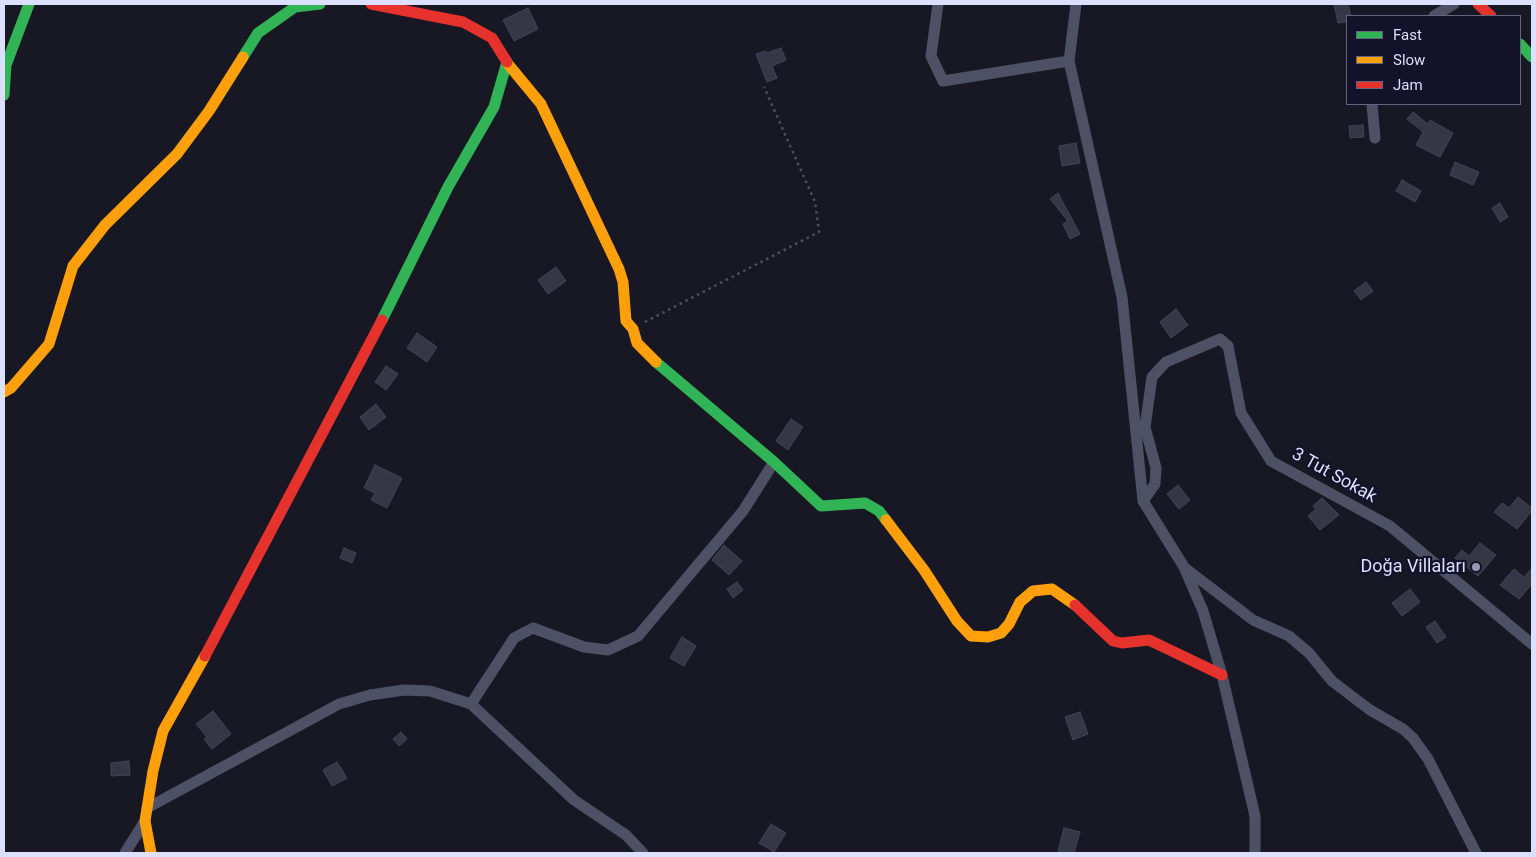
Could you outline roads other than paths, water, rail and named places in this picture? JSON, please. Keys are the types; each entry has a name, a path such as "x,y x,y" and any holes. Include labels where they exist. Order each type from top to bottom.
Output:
{"street":[{"path":"4,95 6,65 29,4"},
{"path":"4,392 11,388 49,344 73,266 105,225 177,154 209,111 258,33 295,6 320,4"},
{"path":"371,4 463,22 492,38 508,64 541,104 619,269 623,282 626,320 633,329 637,343 774,462 821,506 865,503 879,511 924,570 957,621 971,636 988,637 1001,633 1009,624 1020,602 1033,591 1052,589 1075,605 1113,641 1122,643 1149,640 1222,675"},
{"path":"938,4 931,56 942,81 1069,61"},
{"path":"1076,4 1069,61 1122,297 1143,501 1184,567 1203,611 1222,675 1255,816 1255,853"},
{"path":"1436,15 1454,4"},
{"path":"1478,4 1490,15"},
{"path":"1521,45 1532,56"},
{"path":"151,853 145,821 163,731 229,613 292,487 402,282 448,187 494,107 508,64"},
{"path":"1372,105 1375,138"},
{"name":"3 Tut Sokak","path":"1143,501 1155,484 1156,468 1145,427 1152,377 1166,362 1220,338 1228,346 1242,414 1271,462 1390,526 1532,644"},
{"path":"471,704 514,638 532,628 584,647 608,650 638,636 742,511 774,462"},
{"path":"1184,567 1253,620 1289,636 1309,653 1332,681 1370,710 1404,729 1428,759 1476,853"},
{"path":"147,808 339,704 370,695 404,690 430,691 471,704 574,800 626,835 643,853"},
{"path":"125,853 145,821"}],"place":[{"name":"Doğa Villaları","path":"1476,567"}]}
